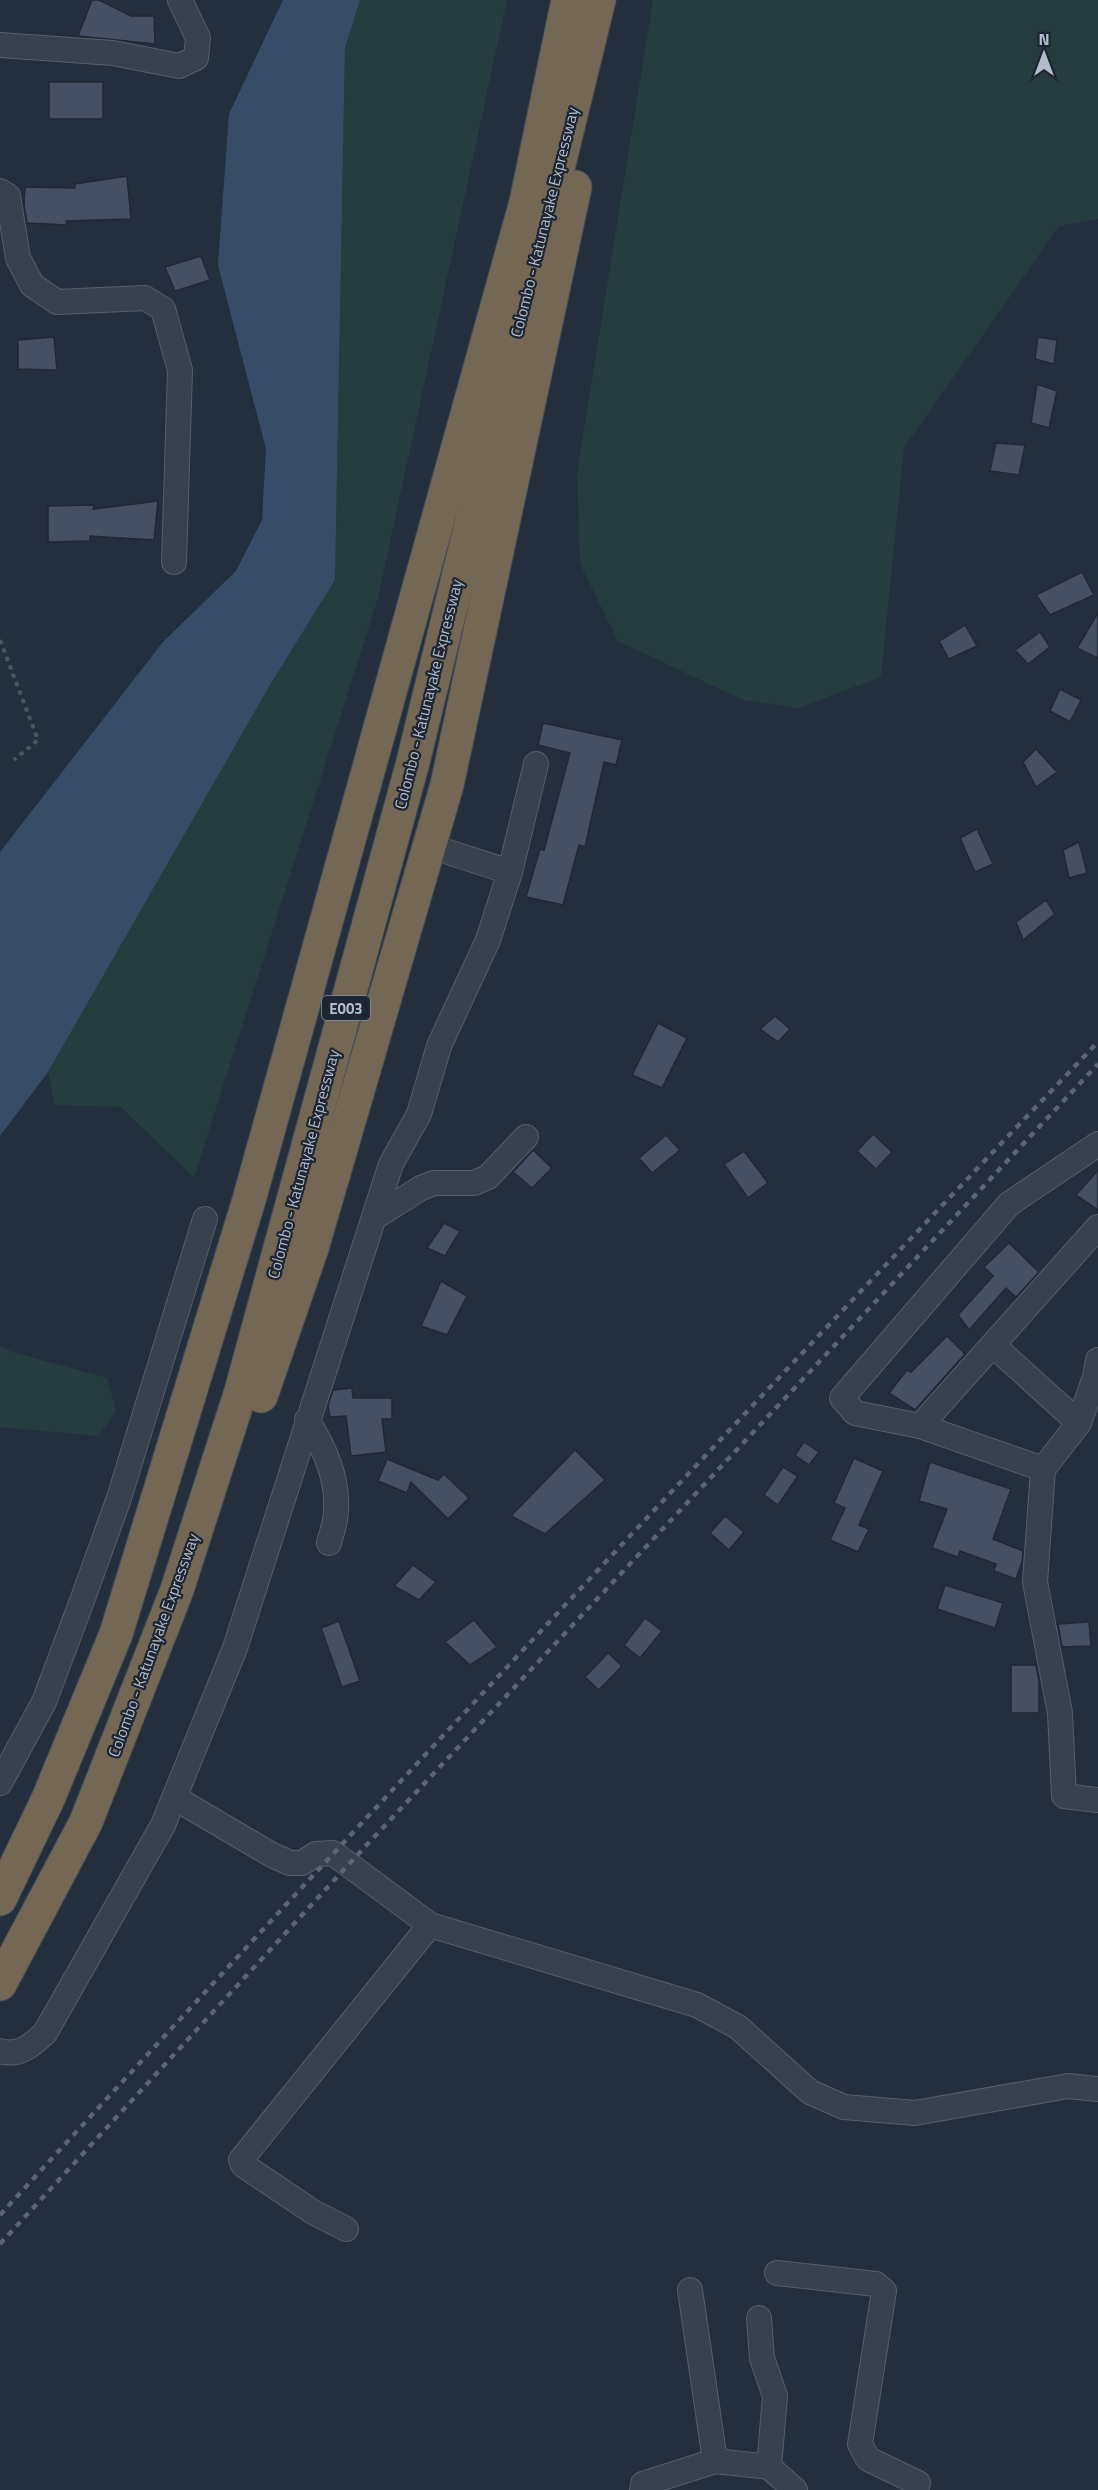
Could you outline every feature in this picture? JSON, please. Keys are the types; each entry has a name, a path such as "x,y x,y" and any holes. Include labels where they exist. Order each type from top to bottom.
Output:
{"highway":[{"name":"Colombo - Katunayake Expressway","path":"0,1899 48,1799 116,1634 249,1200 526,202 568,0"},
{"name":"Colombo - Katunayake Expressway","path":"0,1984 86,1822 170,1609 241,1392 413,762 602,6"},
{"path":"170,1609 238,1458 312,1248 447,785 592,111 602,6"},
{"path":"256,1407 324,1252 386,1071 445,851 554,375 586,136"}],"street":[{"path":"0,45 113,53 179,66 196,58 198,38 180,0"},
{"path":"0,191 8,196 18,258 32,285 57,302 145,298 163,309 180,370 174,562"},
{"path":"0,2051 9,2054 29,2048 45,2033 163,1825 175,1798 235,1648 391,1164 419,1114 439,1046 488,940 510,872 536,764"},
{"path":"445,851 510,872"},
{"path":"375,1217 421,1188 434,1183 474,1184 488,1177 526,1137"},
{"path":"1044,1469 920,1426 855,1413 842,1398 1009,1203 1098,1144"},
{"path":"0,1783 44,1702 83,1598 118,1498 205,1219"},
{"path":"920,1426 994,1346 1098,1227"},
{"path":"994,1346 1079,1423"},
{"path":"1098,1360 1095,1377 1079,1423 1044,1469 1035,1582 1060,1713 1064,1796 1098,1800"},
{"path":"307,1420 323,1445 333,1476 336,1511 329,1543"},
{"path":"175,1798 272,1855 290,1863 302,1863 316,1854 333,1853 430,1925 697,2005 738,2027 810,2092 844,2107 915,2113 1068,2086 1098,2089"},
{"path":"346,2229 313,2212 243,2165 241,2160 430,1925"},
{"path":"777,2273 876,2284 884,2290 861,2444 868,2459 918,2483 916,2490"},
{"path":"690,2290 715,2461"},
{"path":"759,2318 762,2358 775,2396 769,2467"},
{"path":"642,2490 643,2484 715,2461 769,2467 795,2490"}],"path":[{"path":"0,640 38,740 14,760"}],"green space":[{"path":"360,0 507,0 378,598 194,1178 121,1107 55,1105 48,1072 270,685 335,580 345,48"},
{"path":"653,0 1098,0 1098,219 1059,226 904,448 881,677 798,708 743,700 618,641 580,564 577,473"},
{"path":"0,1346 12,1352 107,1378 116,1411 98,1436 0,1427"}],"water":[{"path":"283,0 360,0 345,48 335,580 270,685 48,1072 0,1136 0,852 163,642 236,571 262,520 266,449 218,265 229,114"}],"building":[{"path":"92,0 99,0 131,16 154,16 155,44 78,36"},
{"path":"49,82 103,82 103,119 49,119"},
{"path":"127,176 131,219 66,221 67,225 27,223 24,204 25,187 75,188 75,184"},
{"path":"201,256 210,280 175,291 165,267"},
{"path":"54,337 57,370 18,369 18,340"},
{"path":"1038,337 1057,340 1054,364 1035,359"},
{"path":"1037,384 1057,391 1049,428 1031,423"},
{"path":"996,443 1025,445 1019,475 990,471"},
{"path":"158,501 154,540 90,536 90,541 48,542 48,506 94,505 93,509"},
{"path":"1082,572 1094,595 1050,615 1036,595"},
{"path":"1098,613 1098,658 1077,648"},
{"path":"965,625 977,646 949,659 939,641"},
{"path":"1040,632 1050,647 1028,664 1015,650"},
{"path":"1060,689 1081,700 1070,722 1050,711"},
{"path":"543,723 622,740 616,765 604,762 585,847 579,845 563,905 526,897 540,849 544,850 570,753 538,745"},
{"path":"1036,749 1057,772 1036,787 1023,762"},
{"path":"977,829 993,864 975,872 960,838"},
{"path":"1079,842 1087,873 1069,878 1063,850"},
{"path":"1046,900 1055,914 1023,940 1016,922"},
{"path":"775,1016 790,1029 778,1042 760,1029"},
{"path":"658,1023 687,1038 662,1088 632,1075"},
{"path":"873,1134 892,1152 876,1169 857,1151"},
{"path":"666,1135 680,1150 652,1173 639,1158"},
{"path":"533,1150 552,1168 532,1188 513,1172"},
{"path":"744,1151 768,1183 748,1198 724,1164"},
{"path":"1098,1170 1098,1210 1076,1195"},
{"path":"444,1223 460,1231 445,1256 427,1248"},
{"path":"1009,1243 1039,1272 1016,1297 1006,1288 969,1330 958,1315 993,1276 984,1267"},
{"path":"441,1281 467,1296 447,1335 421,1326"},
{"path":"947,1336 965,1354 915,1410 889,1393 907,1370 911,1372"},
{"path":"352,1388 353,1398 392,1398 392,1419 382,1419 386,1452 351,1456 346,1416 330,1417 328,1405 333,1390"},
{"path":"804,1442 819,1452 809,1465 795,1455"},
{"path":"575,1450 605,1480 545,1534 511,1516"},
{"path":"854,1458 883,1471 859,1525 869,1529 858,1552 830,1540 845,1508 834,1503"},
{"path":"387,1459 438,1480 444,1474 469,1498 448,1519 411,1482 407,1493 378,1481"},
{"path":"930,1462 1011,1489 993,1539 1023,1551 1016,1579 994,1571 996,1564 960,1551 958,1557 932,1548 947,1509 919,1501"},
{"path":"783,1467 798,1476 778,1505 764,1495"},
{"path":"725,1516 744,1532 729,1550 710,1533"},
{"path":"413,1565 436,1582 419,1600 394,1586"},
{"path":"945,1585 1003,1603 995,1628 937,1609"},
{"path":"645,1618 662,1631 640,1658 624,1645"},
{"path":"474,1620 497,1647 470,1665 445,1642"},
{"path":"339,1621 360,1681 342,1687 321,1628"},
{"path":"1089,1622 1091,1646 1062,1647 1058,1624"},
{"path":"608,1653 622,1666 599,1690 585,1677"},
{"path":"1011,1665 1036,1665 1039,1681 1039,1713 1011,1713"}],"railway":[{"path":"0,2215 546,1626 1098,1042"},
{"path":"0,2244 348,1865 1098,1064"}]}
